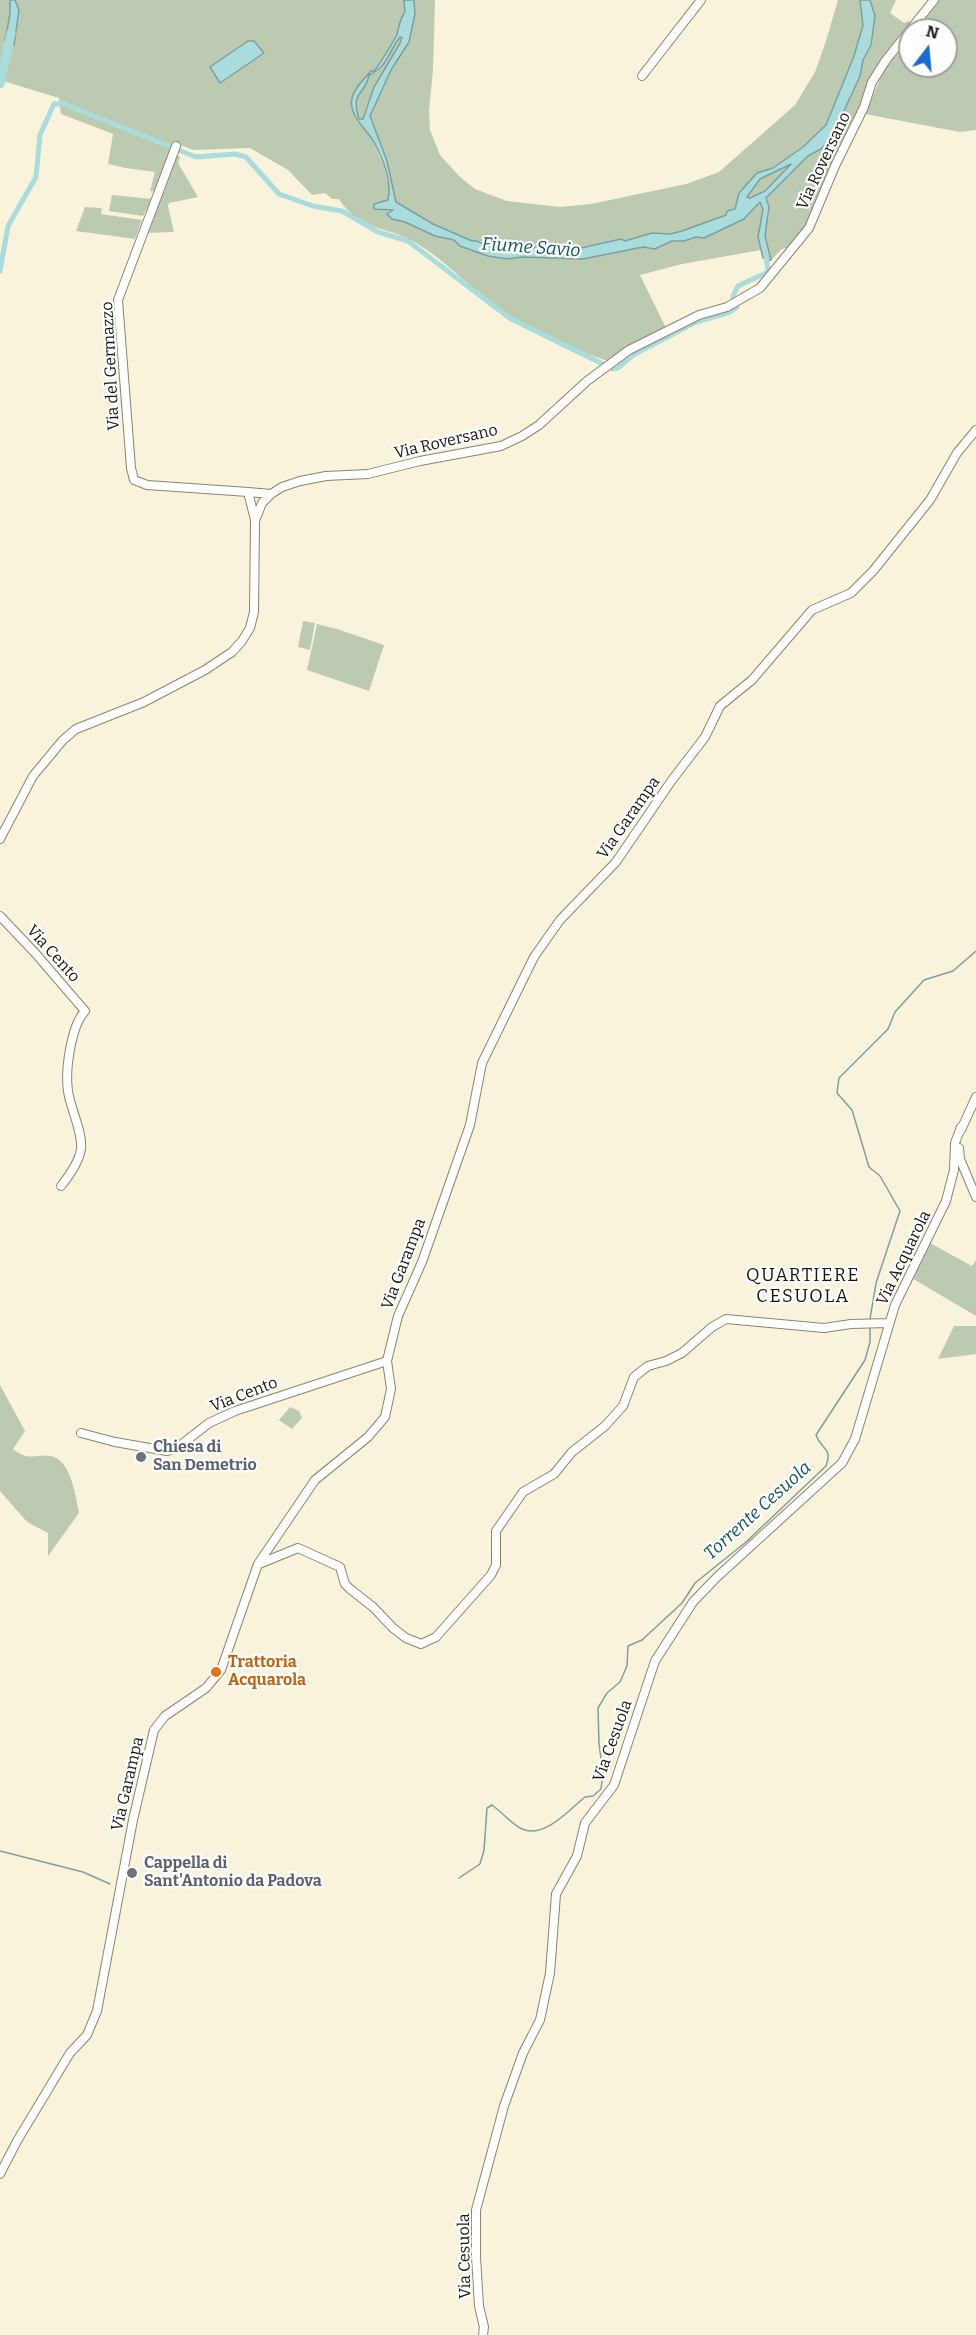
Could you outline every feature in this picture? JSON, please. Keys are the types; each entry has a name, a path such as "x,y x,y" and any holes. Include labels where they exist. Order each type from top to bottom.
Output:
{"street":[{"path":"642,76 701,0"},
{"name":"Via Roversano","path":"271,494 300,481 326,476 368,474 420,461 501,446 522,436 539,424 629,350 699,315 727,307 769,280 808,228 864,107 872,82 885,60 934,0"},
{"name":"Via del Germazzo","path":"175,149 118,300 131,468 134,480 147,485 271,494"},
{"name":"Via Garampa","path":"0,2174 70,2052 87,2035 97,2011 131,1830 154,1730 165,1716 206,1689 221,1670 258,1564 315,1480 368,1437 386,1417 391,1389 387,1361 398,1316 422,1262 470,1125 482,1063 534,957 560,920 616,862 672,780 705,737 720,706 752,680 812,610 851,593 873,571 930,500 957,453 976,430"},
{"path":"0,839 33,776 63,740 76,729 144,702 205,670 232,652 242,641 250,628 254,612 255,521 248,492"},
{"path":"255,521 262,503 271,494"},
{"name":"Via Cento","path":"0,916 85,1011 77,1023 68,1069 68,1090 76,1117 81,1149 61,1186"},
{"path":"976,1097 961,1127 958,1143 960,1159 976,1197"},
{"name":"Via Acquarola","path":"258,1564 298,1548 332,1562 340,1567 345,1584 373,1607 393,1628 421,1644 428,1642 443,1630 491,1575 496,1565 496,1531 523,1492 554,1474 572,1452 605,1426 623,1406 634,1377 648,1366 682,1353 726,1319 824,1328 851,1324 888,1323 946,1202 954,1170 955,1143 961,1127"},
{"name":"Via Cesuola","path":"483,2335 476,2257 476,2210 504,2106 523,2053 540,2020 550,1973 554,1904 560,1884 577,1856 585,1823 614,1785 655,1661 693,1602 717,1577 842,1463 849,1452 855,1439 888,1323"},
{"name":"Via Cento","path":"81,1432 134,1446 167,1451 177,1448 209,1423 235,1411 387,1361"}],"green space":[{"path":"0,0 404,0 405,12 397,34 376,69 370,71 352,96 354,115 373,141 384,167 390,191 388,200 374,204 374,209 395,211 392,219 405,222 435,236 454,240 461,246 488,256 583,259 643,247 655,249 672,240 684,241 711,235 744,219 761,201 763,212 761,250 682,264 640,275 666,328 608,361 559,342 512,318 423,247 409,239 362,221 346,209 339,199 332,199 325,193 312,195 288,170 250,148 193,150 175,143 171,152 180,157 178,163 198,197 169,203 174,232 146,233 159,192 150,191 155,172 108,164 113,134 61,114 59,98 0,80"},
{"path":"414,0 435,0 429,111 430,130 440,155 460,177 475,189 507,201 560,207 591,204 686,184 719,172 795,105 815,72 838,0 860,0 863,25 854,56 826,125 803,147 773,168 757,173 739,193 734,210 726,215 670,234 652,233 625,241 621,239 581,248 546,246 532,248 526,245 501,248 472,241 433,224 396,203 387,161 370,116 391,70 409,42 415,14"},
{"path":"870,0 896,0 890,13 898,19 898,42 883,61 808,227 790,247 782,249 771,260 765,236 769,207 766,198 808,156 821,149 832,137 860,76 863,60 871,45 875,16"},
{"path":"939,0 976,0 976,130 960,132 865,114 886,65 898,50 898,78 958,78 958,18 924,18"},
{"path":"400,36 402,38 399,45 373,90 363,119 359,119 357,98 369,75 377,72"},
{"path":"792,163 766,189 747,197 760,179"},
{"path":"112,195 152,199 143,216 109,211"},
{"path":"85,207 102,208 101,214 142,220 135,239 76,231"},
{"path":"303,621 315,623 310,650 298,647"},
{"path":"317,624 384,645 369,691 307,670"},
{"path":"928,1242 972,1266 976,1260 976,1316 910,1277"},
{"path":"954,1326 976,1326 976,1354 938,1359"},
{"path":"0,1385 25,1431 13,1449 24,1455 49,1456 60,1460 69,1473 74,1490 79,1513 48,1556 48,1533 27,1522 0,1491"},
{"path":"290,1407 299,1411 302,1418 292,1429 279,1420"}],"water":[{"path":"10,0 15,0 19,10 14,45 5,41"},
{"path":"404,0 414,0 415,14 409,42 391,70 370,116 387,161 396,202 433,224 472,241 495,247 526,245 532,248 554,245 581,248 621,239 625,241 652,233 670,234 726,215 727,211 735,209 739,193 757,173 773,168 803,147 826,125 854,56 863,25 860,0 870,0 875,16 871,45 863,60 860,76 832,137 821,149 808,156 766,198 769,207 765,236 771,260 766,261 765,257 763,258 758,237 763,209 760,202 744,219 704,238 672,241 655,249 643,247 583,259 522,257 507,259 488,256 460,246 454,240 435,236 405,222 392,219 387,214 393,210 374,209 374,204 388,200 388,178 374,142 355,116 351,104 357,87 371,71 374,71 390,47 405,12","holes":["400,37 402,38 399,45 374,87 363,119 359,119 357,98 369,75 384,64","791,164 765,191 750,198 747,197 760,179"]},
{"path":"248,41 254,41 264,53 220,83 210,67"}],"waterway":[{"name":"Fiume Savio","path":"0,84 11,33"},
{"path":"0,271 8,226 36,177 40,135 54,104 64,104 196,157 235,154 246,157 279,194 313,206 342,211 378,232 408,241 511,319 613,369 618,368 633,355 696,322 730,312 737,307 733,296 738,286 768,272 766,254"},
{"name":"Torrente Cesuola","path":"870,1319 876,1283 900,1211 880,1176 869,1167 852,1110 837,1093 839,1078 888,1029 895,1012 924,980 953,971 976,951"},
{"name":"Torrente Cesuola","path":"459,1878 480,1864 484,1850 487,1808 492,1805 522,1829 539,1830 556,1822 585,1797 593,1796 601,1789 603,1773 598,1708 607,1693 620,1682 627,1666 628,1646 642,1640 682,1603 695,1583 746,1542 826,1466 828,1455 816,1435 865,1360 870,1342 870,1327"},
{"path":"0,1851 83,1872 110,1884"}],"place":[{"name":"Chiesa di San Demetrio","path":"141,1457"},
{"name":"Trattoria Acquarola","path":"216,1672"},
{"name":"Cappella di Sant'Antonio da Padova","path":"132,1873"}],"district":[{"name":"QUARTIERE CESUOLA","path":"803,1286"}]}
